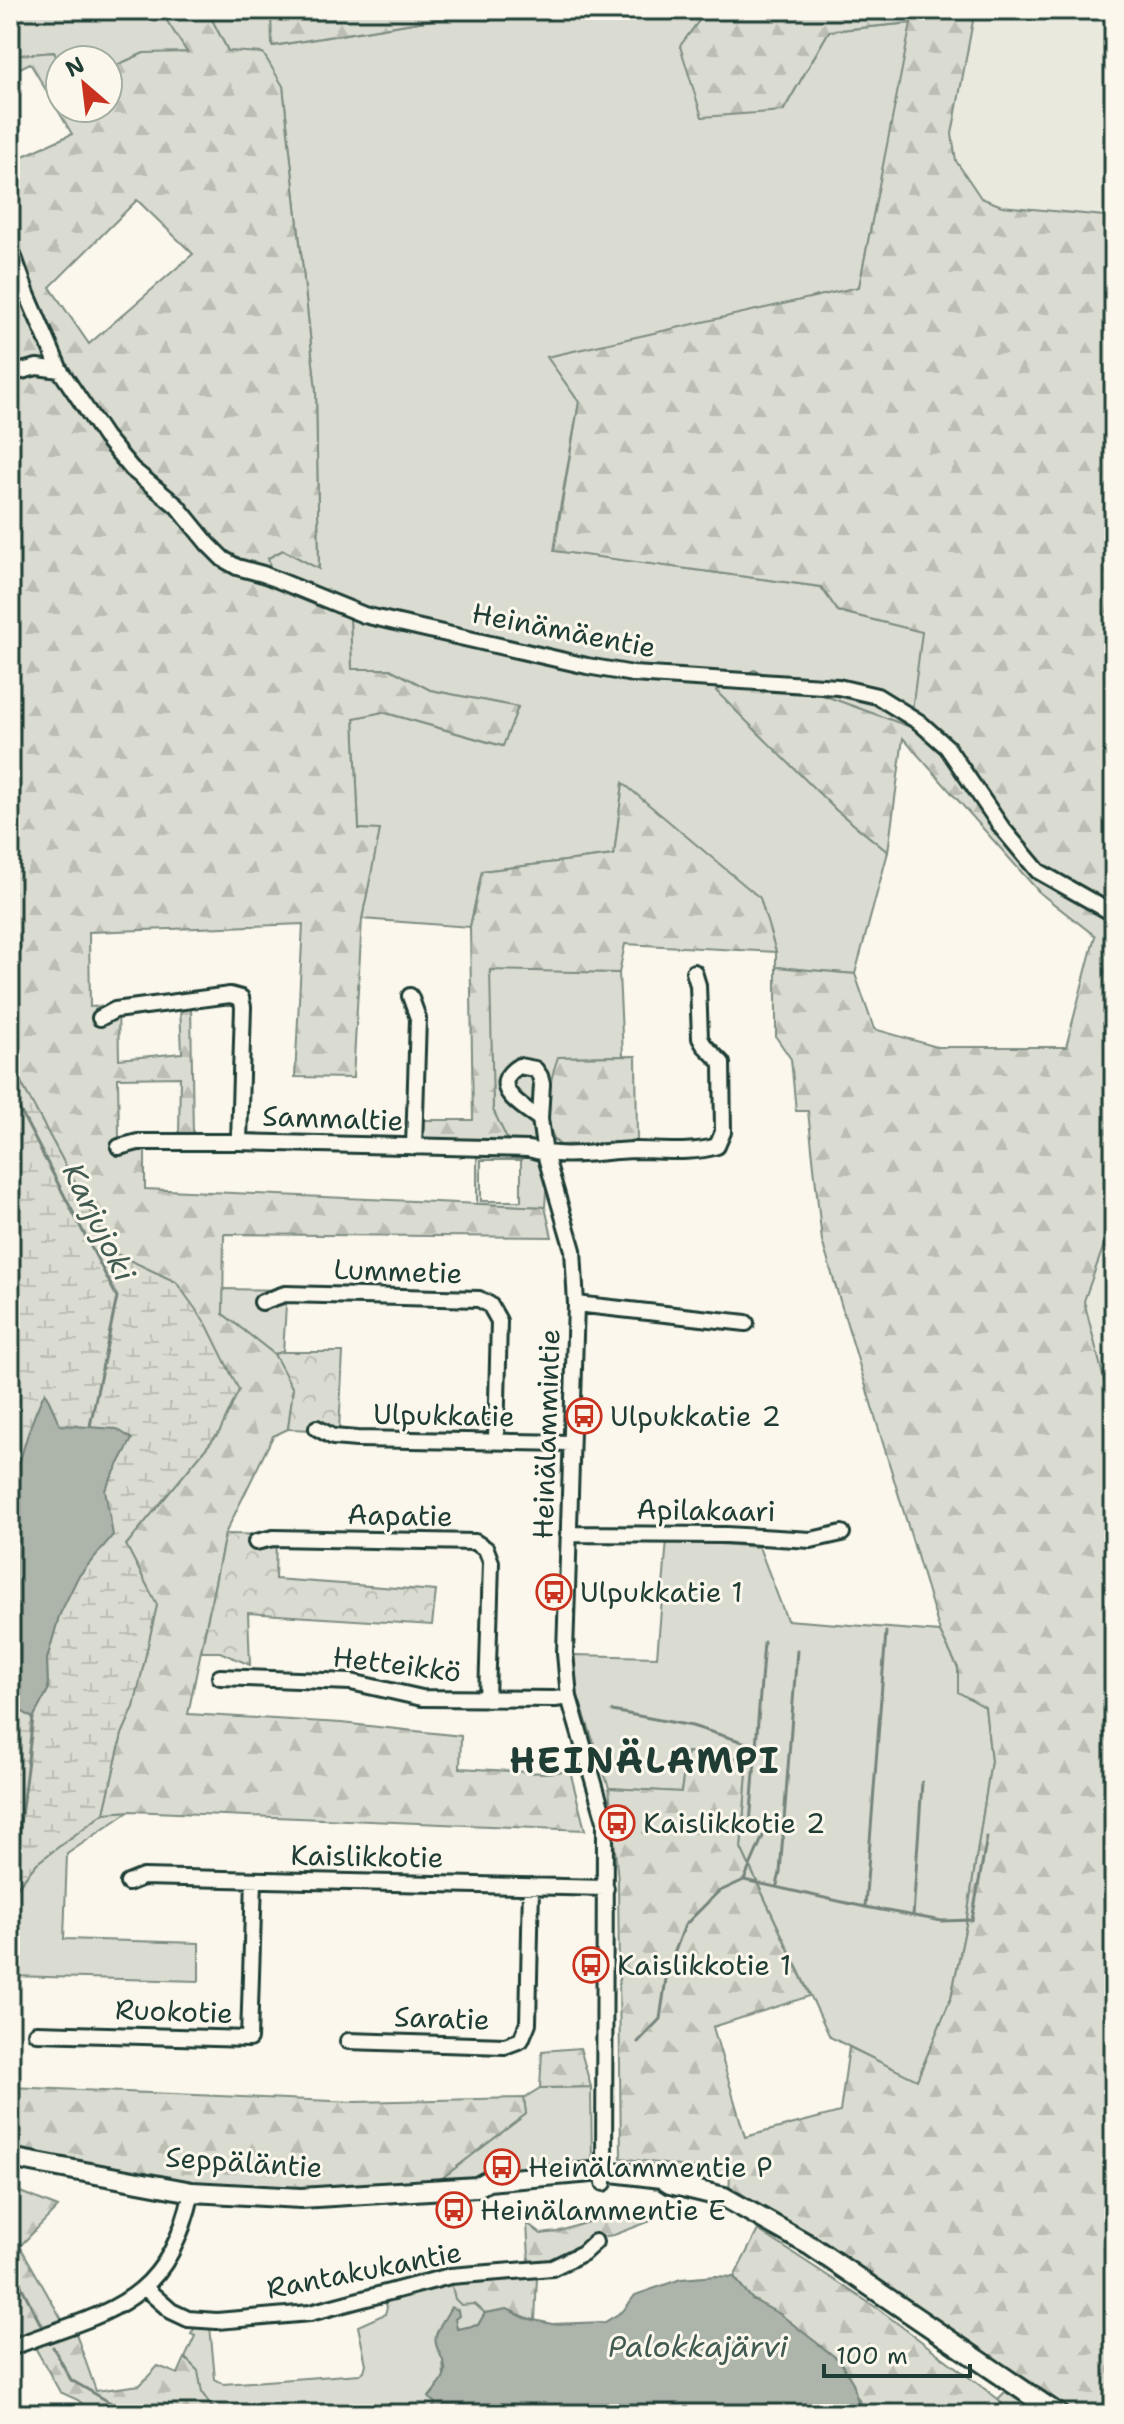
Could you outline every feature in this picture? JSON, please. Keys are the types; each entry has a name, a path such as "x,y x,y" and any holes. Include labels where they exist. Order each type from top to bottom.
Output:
{"main road":[{"name":"Seppäläntie","path":"10,2158 192,2192 301,2198 477,2187 488,2181 661,2178 670,2184 724,2197 811,2246 1058,2414"}],"street":[{"name":"Heinämäentie","path":"10,246 60,370 118,455 177,506 223,559 364,615 587,666 633,674 838,687 877,696 919,722 947,747 1007,835 1038,871 1114,914"},
{"path":"11,374 37,367 60,370"},
{"name":"Sammaltie","path":"119,1147 138,1142 239,1142 529,1149 560,1156 703,1150 717,1146 723,1132 722,1063 700,1038 698,985 694,972"},
{"path":"100,1018 115,1010 230,995 241,998 239,1142"},
{"path":"410,996 418,1018 414,1147"},
{"name":"Heinälammintie","path":"540,1119 545,1154 573,1250 576,1304 565,1653 569,1697 605,1821 604,2177"},
{"name":"Lummetie","path":"262,1302 285,1294 479,1299 490,1305 499,1321 496,1441"},
{"path":"576,1304 746,1323"},
{"name":"Ulpukkatie","path":"317,1428 333,1437 571,1443"},
{"name":"Apilakaari","path":"568,1534 726,1535 811,1540 842,1533"},
{"name":"Aapatie","path":"256,1542 273,1538 475,1542 486,1549 491,1562 487,1699"},
{"name":"Hetteikkö","path":"220,1677 351,1682 422,1698 569,1697"},
{"name":"Kaislikkotie","path":"128,1883 143,1877 606,1888"},
{"name":"Ruokotie","path":"36,2033 249,2039 254,1880"},
{"name":"Saratie","path":"348,2041 505,2046 521,2040 528,2023 531,1886"},
{"path":"10,2348 116,2309 145,2288 175,2247 192,2192"},
{"name":"Rantakukantie","path":"145,2288 171,2311 188,2319 217,2321 310,2313 450,2276 552,2268 583,2253 595,2242"}],"shaded area":[{"path":"975,10 1114,10 1114,217 1003,206 981,198 956,161 952,134"},
{"path":"1114,1217 1114,1419 1084,1301"}],"green space":[{"path":"10,10 160,10 188,53 144,53 124,62 124,44 44,44 44,53 10,56"},
{"path":"160,10 207,10 228,51 263,53 283,86 316,391 319,569 283,550 268,558 274,587 350,618 352,669 390,669 430,690 518,707 503,746 383,712 354,718 359,829 380,830 362,919 353,1078 295,1077 303,924 89,932 90,1007 118,1005 119,1059 182,1053 180,1006 191,1004 193,1138 179,1137 180,1077 118,1078 119,1137 145,1137 145,1189 545,1207 552,1237 224,1234 223,1314 274,1354 293,1389 288,1429 273,1436 225,1534 188,1714 341,1723 461,1736 460,1768 544,1773 570,1771 585,1830 130,1811 104,1813 122,1734 134,1707 157,1605 126,1545 220,1431 176,1282 112,1252 10,1062 10,162 72,134 66,124 124,124 124,62 144,53 187,52","holes":["137,200 193,254 89,344 50,287"]},
{"path":"207,10 271,10 273,46 492,10 707,10 680,47 783,111 829,31 912,23 859,287 548,358 579,402 555,551 821,587 838,611 923,632 910,727 754,670 717,691 836,810 888,852 855,974 776,967 776,951 623,783 614,855 482,871 470,927 362,919 379,831 359,829 354,718 382,712 502,746 518,707 430,690 390,669 352,670 350,618 274,587 268,558 283,550 319,568 316,391 283,86 228,51"},
{"path":"271,10 492,10 272,46"},
{"path":"707,10 975,10 952,134 956,161 981,198 1002,206 1114,217 1114,1217 1084,1301 1114,1419 1114,1556 1107,1559 1114,1584 1114,2414 1067,2414 729,2195 730,2173 621,2158 618,1880 609,1788 681,1792 687,1752 748,1759 741,1848 810,1996 713,2027 745,2137 840,2112 849,2047 917,2080 951,1998 966,1925 991,1761 985,1707 958,1692 958,1668 940,1632 822,1241 808,1111 796,1111 791,1059 776,1037 776,967 855,974 874,1029 937,1047 1066,1047 1095,936 1040,893 903,738 888,852 836,810 716,691 754,670 910,727 922,632 838,611 821,587 554,551 579,402 547,357 859,287 911,23 829,31 783,111 702,117 680,46"},
{"path":"44,53 44,87 30,63 10,73 10,56"},
{"path":"623,783 760,898 776,952 625,944 619,973 490,970 493,1110 510,1145 421,1145 420,1120 473,1120 470,927 482,871 614,855"},
{"path":"489,969 619,973 623,1056 559,1057 553,1139 560,1145 549,1145 545,1207 477,1204 477,1146 509,1144 493,1110","holes":["481,1160 521,1160 521,1201 481,1201"]},
{"path":"636,1056 637,1142 560,1145 550,1127 548,1115 558,1057"},
{"path":"10,1062 112,1252 176,1282 207,1325 239,1390 220,1431 126,1545 157,1605 134,1707 122,1734 104,1813 37,1863 15,1889 10,1889 10,1704 33,1718 48,1690 47,1659 59,1616 19,1505 10,1524"},
{"path":"223,1289 287,1290 283,1352 274,1354 223,1314"},
{"path":"343,1352 339,1431 288,1429 293,1389 274,1354"},
{"path":"225,1534 276,1535 275,1579 436,1591 432,1625 248,1613 250,1665 220,1652 201,1652"},
{"path":"667,1540 759,1547 787,1620 940,1632 958,1668 958,1692 985,1707 991,1761 966,1925 951,1998 917,2081 830,2037 741,1848 748,1759 687,1752 681,1792 609,1788 576,1690 574,1655 657,1657"},
{"path":"130,1811 67,1854 64,1939 199,1943 199,1981 10,1976 10,1896 37,1863 104,1813"},
{"path":"580,2048 591,2087 540,2088 542,2051"},
{"path":"10,2087 356,2102 524,2098 526,2114 433,2185 243,2192 10,2150"},
{"path":"591,2087 592,2161 433,2185 526,2114 524,2098 540,2088"},
{"path":"10,2188 58,2207 20,2246 66,2327 23,2341 10,2324"},
{"path":"660,2211 651,2221 614,2235 598,2237 578,2254 544,2267 537,2277 535,2321 507,2309 485,2313 475,2304 461,2305 455,2299 451,2282 530,2275 527,2223 541,2234 594,2220"},
{"path":"758,2230 877,2308 998,2399 1010,2414 861,2414 859,2399 752,2299 734,2277"},
{"path":"451,2282 461,2304 475,2304 485,2313 478,2325 457,2329 451,2307 443,2357 444,2378 429,2397 435,2403 431,2414 216,2412 202,2393 198,2371 185,2358 195,2336 191,2334 195,2327 210,2326 215,2379 223,2384 360,2374 366,2364 358,2326 385,2314 387,2307 384,2299"},
{"path":"74,2328 96,2391 140,2385 158,2366 178,2374 185,2358 198,2371 202,2393 215,2412 228,2410 229,2414 84,2414 86,2407 60,2392 32,2342"},
{"path":"1007,2390 1042,2414 1010,2414 998,2399"}],"water":[{"path":"45,1392 60,1425 117,1429 132,1439 105,1490 113,1535 78,1577 59,1616 47,1659 48,1690 33,1718 10,1704 15,1550 11,1528 18,1504 15,1483 21,1459"},
{"name":"Palokkajärvi","path":"734,2277 752,2299 780,2314 840,2361 853,2383 861,2414 431,2414 435,2403 429,2398 443,2380 445,2371 435,2340 451,2307 458,2310 459,2316 455,2319 457,2329 478,2325 485,2313 507,2309 525,2318 552,2324 605,2322 623,2311 635,2295 681,2279"}],"waterway":[{"name":"Karjujoki","path":"10,1091 117,1297 90,1426"},
{"path":"865,1907 886,1632"},
{"path":"750,1825 764,1642"},
{"path":"777,1885 797,1650"},
{"path":"612,1711 692,1726 756,1746"},
{"path":"10,1890 33,1718"},
{"path":"913,1916 922,1782"},
{"path":"744,1880 763,1836"},
{"path":"638,2042 660,2019 667,1972 685,1925 718,1892 744,1880 942,1921 972,1920 987,1837"},
{"path":"10,2264 41,2325"},
{"path":"53,2347 71,2380 130,2414"}],"place":[{"name":"Ulpukkatie 2","path":"584,1416"},
{"name":"Ulpukkatie 1","path":"554,1592"},
{"name":"Kaislikkotie 2","path":"617,1823"},
{"name":"Kaislikkotie 1","path":"591,1965"},
{"name":"Heinälammentie P","path":"502,2167"},
{"name":"Heinälammentie E","path":"454,2210"}],"district":[{"name":"HEINÄLAMPI","path":"645,1760"}]}
